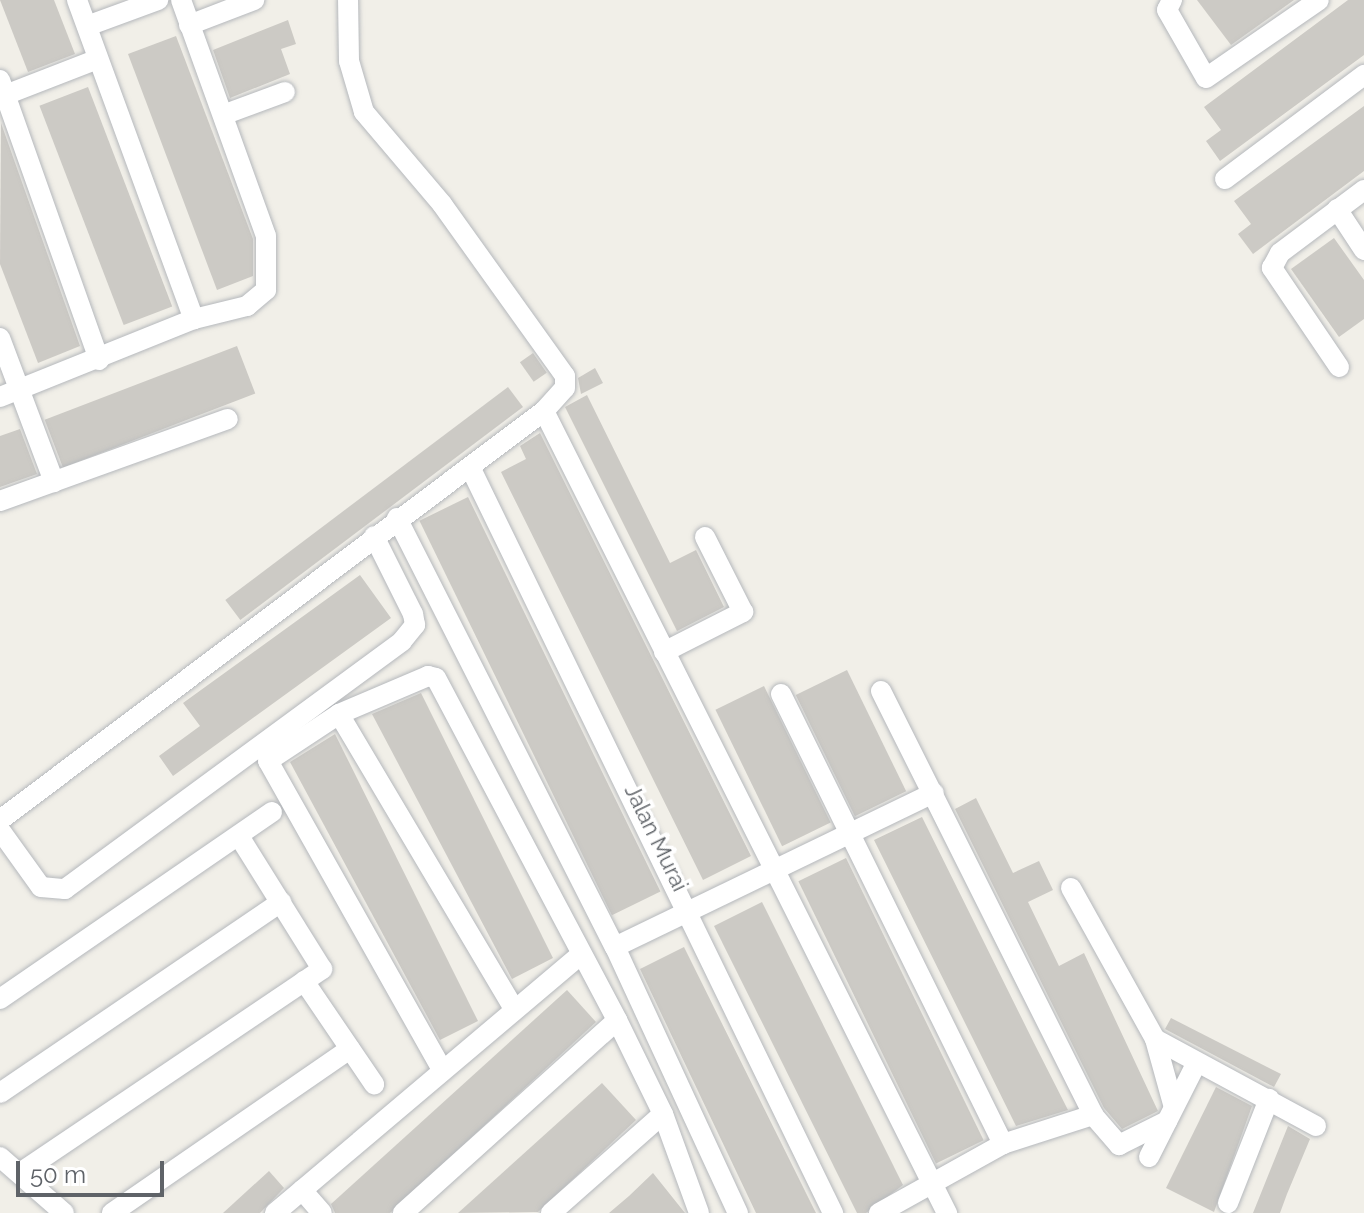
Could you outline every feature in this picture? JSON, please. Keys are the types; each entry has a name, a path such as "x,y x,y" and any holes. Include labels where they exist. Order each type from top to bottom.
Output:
{"street":[{"path":"77,0 194,319"},
{"path":"87,26 158,0"},
{"path":"10,394 194,319 247,306 271,277 266,236 181,0"},
{"path":"189,25 254,0"},
{"path":"0,820 560,398 565,376 442,204 364,112 349,61 348,0"},
{"path":"1172,0 1167,10 1206,78 1319,0"},
{"path":"98,59 2,90 99,360"},
{"path":"1225,179 1364,75"},
{"path":"223,115 285,92"},
{"path":"1339,367 1272,268 1280,253 1364,190"},
{"path":"1337,209 1364,250"},
{"path":"0,338 10,394 54,482"},
{"path":"544,411 926,1185 947,1213"},
{"path":"0,501 228,419"},
{"name":"Jalan Murai","path":"470,467 692,910 833,1213"},
{"path":"397,518 615,947 738,1213"},
{"path":"0,830 41,887 65,889 402,641 415,625 413,614 374,536"},
{"path":"664,652 743,612 705,537"},
{"path":"440,1066 268,761 339,714 436,678 617,1020 663,1114 699,1213"},
{"path":"881,691 1093,1115 1119,1145 1170,1112"},
{"path":"781,694 847,836 1003,1144"},
{"path":"339,714 515,1010"},
{"path":"615,947 774,873 934,793"},
{"path":"0,999 272,812"},
{"path":"23,1171 322,969 239,836"},
{"path":"1071,888 1155,1039 1170,1112"},
{"path":"0,1093 281,902"},
{"path":"275,1213 440,1066 515,1010 581,954"},
{"path":"304,981 374,1084"},
{"path":"403,1213 617,1020"},
{"path":"1155,1039 1316,1126"},
{"path":"112,1213 350,1049"},
{"path":"1149,1157 1197,1062"},
{"path":"1228,1203 1269,1099"},
{"path":"551,1213 663,1114"},
{"path":"879,1213 1003,1144 1093,1115"},
{"path":"0,1157 23,1171 64,1213"},
{"path":"302,1190 322,1213"}],"building":[{"path":"0,0 54,0 75,54 28,72"},
{"path":"1197,0 1294,0 1231,45"},
{"path":"1348,0 1364,0 1364,55 1220,161 1206,141 1221,130 1204,107"},
{"path":"288,20 296,44 281,49 290,74 230,98 213,50"},
{"path":"176,36 253,239 253,276 217,290 128,54"},
{"path":"88,87 172,306 124,325 39,106"},
{"path":"1364,106 1364,171 1253,254 1238,234 1251,224 1234,201"},
{"path":"1,123 80,346 38,363 0,264"},
{"path":"1334,238 1364,280 1364,319 1339,337 1291,269"},
{"path":"237,346 255,394 63,467 45,420"},
{"path":"533,353 547,373 534,382 520,362"},
{"path":"595,368 603,383 581,394 578,378"},
{"path":"508,387 523,407 240,620 225,600"},
{"path":"587,395 670,563 696,550 724,607 677,631 565,407"},
{"path":"20,429 37,474 0,487 0,436"},
{"path":"540,433 751,856 703,880 501,472 526,459 520,446"},
{"path":"468,497 660,892 612,915 419,521"},
{"path":"360,575 391,618 173,776 159,756 200,726 183,703"},
{"path":"847,670 906,791 855,816 796,695"},
{"path":"764,686 831,823 782,846 715,710"},
{"path":"421,693 553,958 512,979 372,714"},
{"path":"335,734 478,1021 440,1040 290,762"},
{"path":"976,798 1013,873 1039,861 1053,890 1028,902 1059,966 1084,953 1158,1111 1122,1129 1104,1108 955,809"},
{"path":"922,817 1068,1110 1016,1126 874,840"},
{"path":"846,858 984,1140 936,1163 798,881"},
{"path":"762,902 903,1185 866,1213 857,1213 714,926"},
{"path":"684,947 816,1213 756,1213 640,969"},
{"path":"567,990 596,1022 390,1213 335,1213 331,1204"},
{"path":"1171,1018 1281,1074 1274,1087 1165,1029"},
{"path":"602,1083 636,1120 538,1212 458,1213"},
{"path":"1216,1087 1252,1106 1214,1212 1166,1188"},
{"path":"1288,1126 1310,1139 1280,1213 1253,1213"},
{"path":"269,1171 284,1188 260,1213 223,1213"},
{"path":"653,1173 685,1213 609,1213 629,1196"}]}
